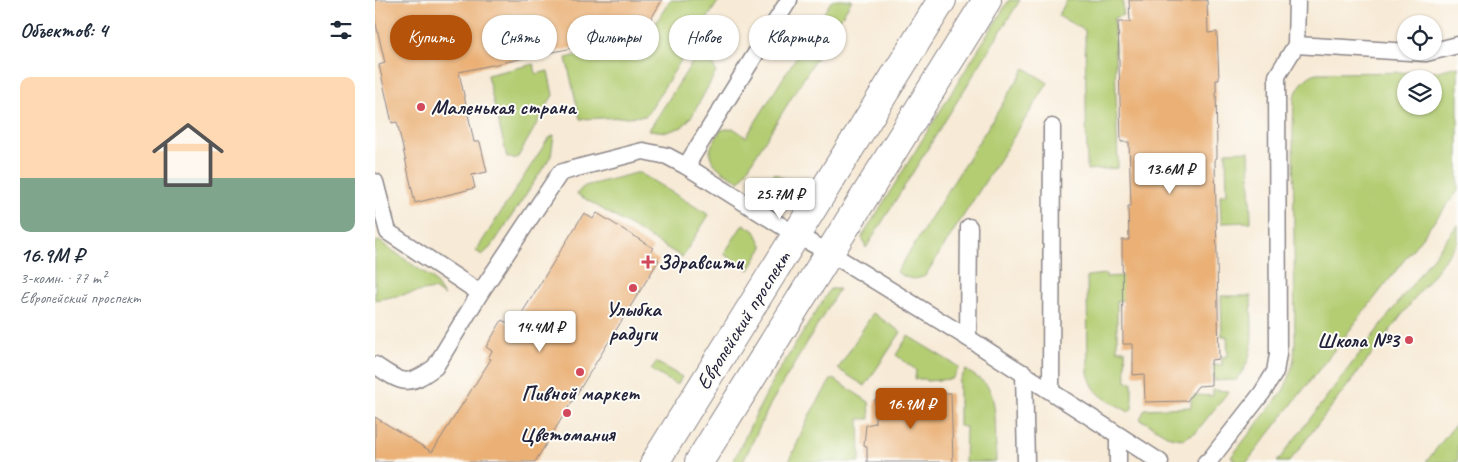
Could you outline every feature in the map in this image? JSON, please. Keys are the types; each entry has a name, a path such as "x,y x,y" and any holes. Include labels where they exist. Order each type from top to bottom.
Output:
{"street":[{"name":"Европейский проспект","path":"655,462 942,0"},
{"name":"Европейский проспект","path":"699,462 987,0"}],"lane":[{"path":"686,166 789,0"},
{"path":"1206,462 1209,461 1263,393 1275,372 1278,354 1277,76 1296,45 1297,0"},
{"path":"1296,45 1426,53 1458,45"},
{"path":"1051,391 1052,127"},
{"path":"375,365 397,379 411,381 435,367 480,293 559,174 643,151 667,156 686,166 796,235 830,253 968,338 1160,462"},
{"path":"375,182 388,232 480,293"},
{"path":"968,338 969,227"},
{"path":"1024,373 1026,462"},
{"path":"1118,435 1118,462"}],"green space":[{"path":"670,0 719,0 710,15 669,15 669,60 681,60 646,116 580,119 566,58 567,60 659,60 659,18"},
{"path":"832,0 852,0 843,15 823,15"},
{"path":"1009,0 1020,0 866,248 862,237"},
{"path":"1067,0 1123,0 1123,15 1114,18 1118,168 1087,170 1085,30 1058,16"},
{"path":"694,60 706,60 713,64 716,72 692,116 682,127 667,132 649,130"},
{"path":"794,60 815,60 740,181 714,164 710,153 714,140 721,130 733,128 746,137"},
{"path":"534,64 536,74 548,71 553,95 518,157 510,158 507,157 487,75"},
{"path":"1458,66 1458,191 1247,462 1237,462 1231,457 1283,391 1294,359 1294,98 1302,83 1316,73 1397,72 1397,115 1442,115 1442,70"},
{"path":"1025,68 1048,83 925,276 914,279 907,278 897,272"},
{"path":"554,135 551,156 492,246 482,255 476,251 548,139"},
{"path":"1249,151 1251,222 1221,223 1220,195 1227,194 1226,152"},
{"path":"640,173 709,215 682,257 577,194 585,186"},
{"path":"775,173 799,188 791,202 776,202 762,195"},
{"path":"743,224 755,231 763,247 749,270 724,254"},
{"path":"1458,224 1458,242 1289,462 1277,462"},
{"path":"379,241 433,279 444,296 434,289 375,300 375,242"},
{"path":"1106,274 1106,277 1125,276 1126,300 1117,301 1117,350 1125,350 1126,382 1132,382 1132,409 1129,412 1103,397 1094,387 1088,372 1087,276"},
{"path":"830,289 839,289 771,403 743,462 733,462 774,379"},
{"path":"1221,296 1251,296 1251,347 1247,363 1237,380 1214,381 1213,365 1222,365 1222,357 1228,356 1227,336 1222,336"},
{"path":"873,313 901,332 865,386 838,369"},
{"path":"908,336 959,367 952,379 926,381 925,379 915,379 916,370 896,355"},
{"path":"656,362 682,377 677,385 651,370"},
{"path":"966,370 983,382 991,393 995,412 996,462 965,462 966,427 959,426 959,381"},
{"path":"832,378 869,402 870,419 859,419 860,462 789,462 810,414"},
{"path":"1213,390 1229,391 1196,432 1183,439 1170,437 1140,419 1145,409 1191,407 1191,399 1194,395 1213,396"},
{"path":"1458,421 1458,462 1426,462"}],"building":[{"name":"Маленькая страна","path":"375,0 662,0 653,15 567,15 567,49 557,51 557,15 482,15 482,60 516,60 459,72 474,142 480,142 487,172 472,175 475,188 415,203 397,122 392,123 379,65 385,63 375,20"},
{"path":"1129,0 1207,0 1208,33 1217,32 1219,80 1216,80 1217,158 1215,159 1219,359 1211,360 1211,385 1198,386 1187,401 1145,402 1144,374 1133,375 1133,344 1123,344 1122,240 1129,240 1128,206 1131,206 1129,142 1121,142 1118,22 1130,22"},
{"path":"584,213 593,219 597,213 653,248 649,254 659,260 535,462 375,462 375,417 432,452 491,359 488,358 492,351 486,347 502,320 509,324 512,319 517,321"},
{"path":"951,393 953,462 867,462 867,447 864,445 866,425 875,423 875,399 899,399 898,394"}],"place":[{"name":"Маленькая страна","path":"421,107"},
{"name":"Здравсити","path":"648,262"},
{"name":"Улыбка радуги","path":"633,288"},
{"name":"Школа №3","path":"1409,340"},
{"name":"Пивной маркет","path":"580,372"},
{"name":"Цветомания","path":"567,413"}]}
